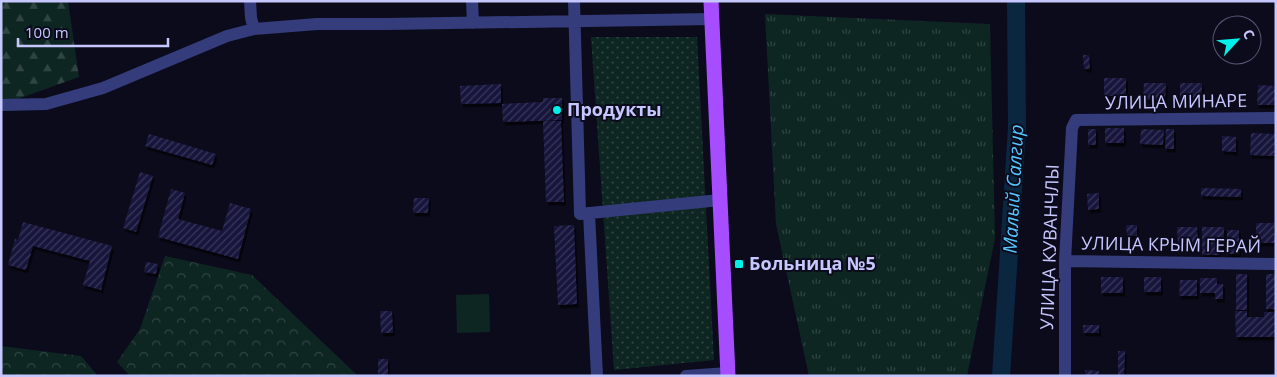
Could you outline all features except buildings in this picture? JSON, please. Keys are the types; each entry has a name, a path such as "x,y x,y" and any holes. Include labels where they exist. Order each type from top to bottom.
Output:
{"main road":[{"path":"711,1 728,374"}],"street":[{"path":"250,1 254,29"},
{"path":"472,1 474,23"},
{"path":"574,1 584,214 596,376"},
{"path":"1,105 46,104 104,88 227,36 254,29 317,24 712,19"},
{"name":"УЛИЦА МИНАРЕ","path":"1076,120 1276,118"},
{"name":"УЛИЦА КУВАНЧЛЫ","path":"1066,376 1065,261 1072,128 1076,120"},
{"path":"584,214 720,200"},
{"name":"УЛИЦА КРЫМ ГЕРАЙ","path":"1065,261 1276,264"},
{"path":"686,376 728,374"}],"green space":[{"path":"1,1 68,1 79,77 1,105"},
{"path":"765,14 990,24 995,238 967,376 809,376 776,224"},
{"path":"591,37 697,37 714,360 614,370"},
{"path":"165,256 252,275 357,375 130,376 117,362 140,329"},
{"path":"489,294 490,332 457,333 456,295"},
{"path":"1,346 81,356 98,376 1,376"}],"waterway":[{"name":"Малый Салгир","path":"1001,376 1017,128 1016,1"}],"place":[{"name":"Продукты","path":"557,110"},
{"name":"Больница №5","path":"739,264"}]}
